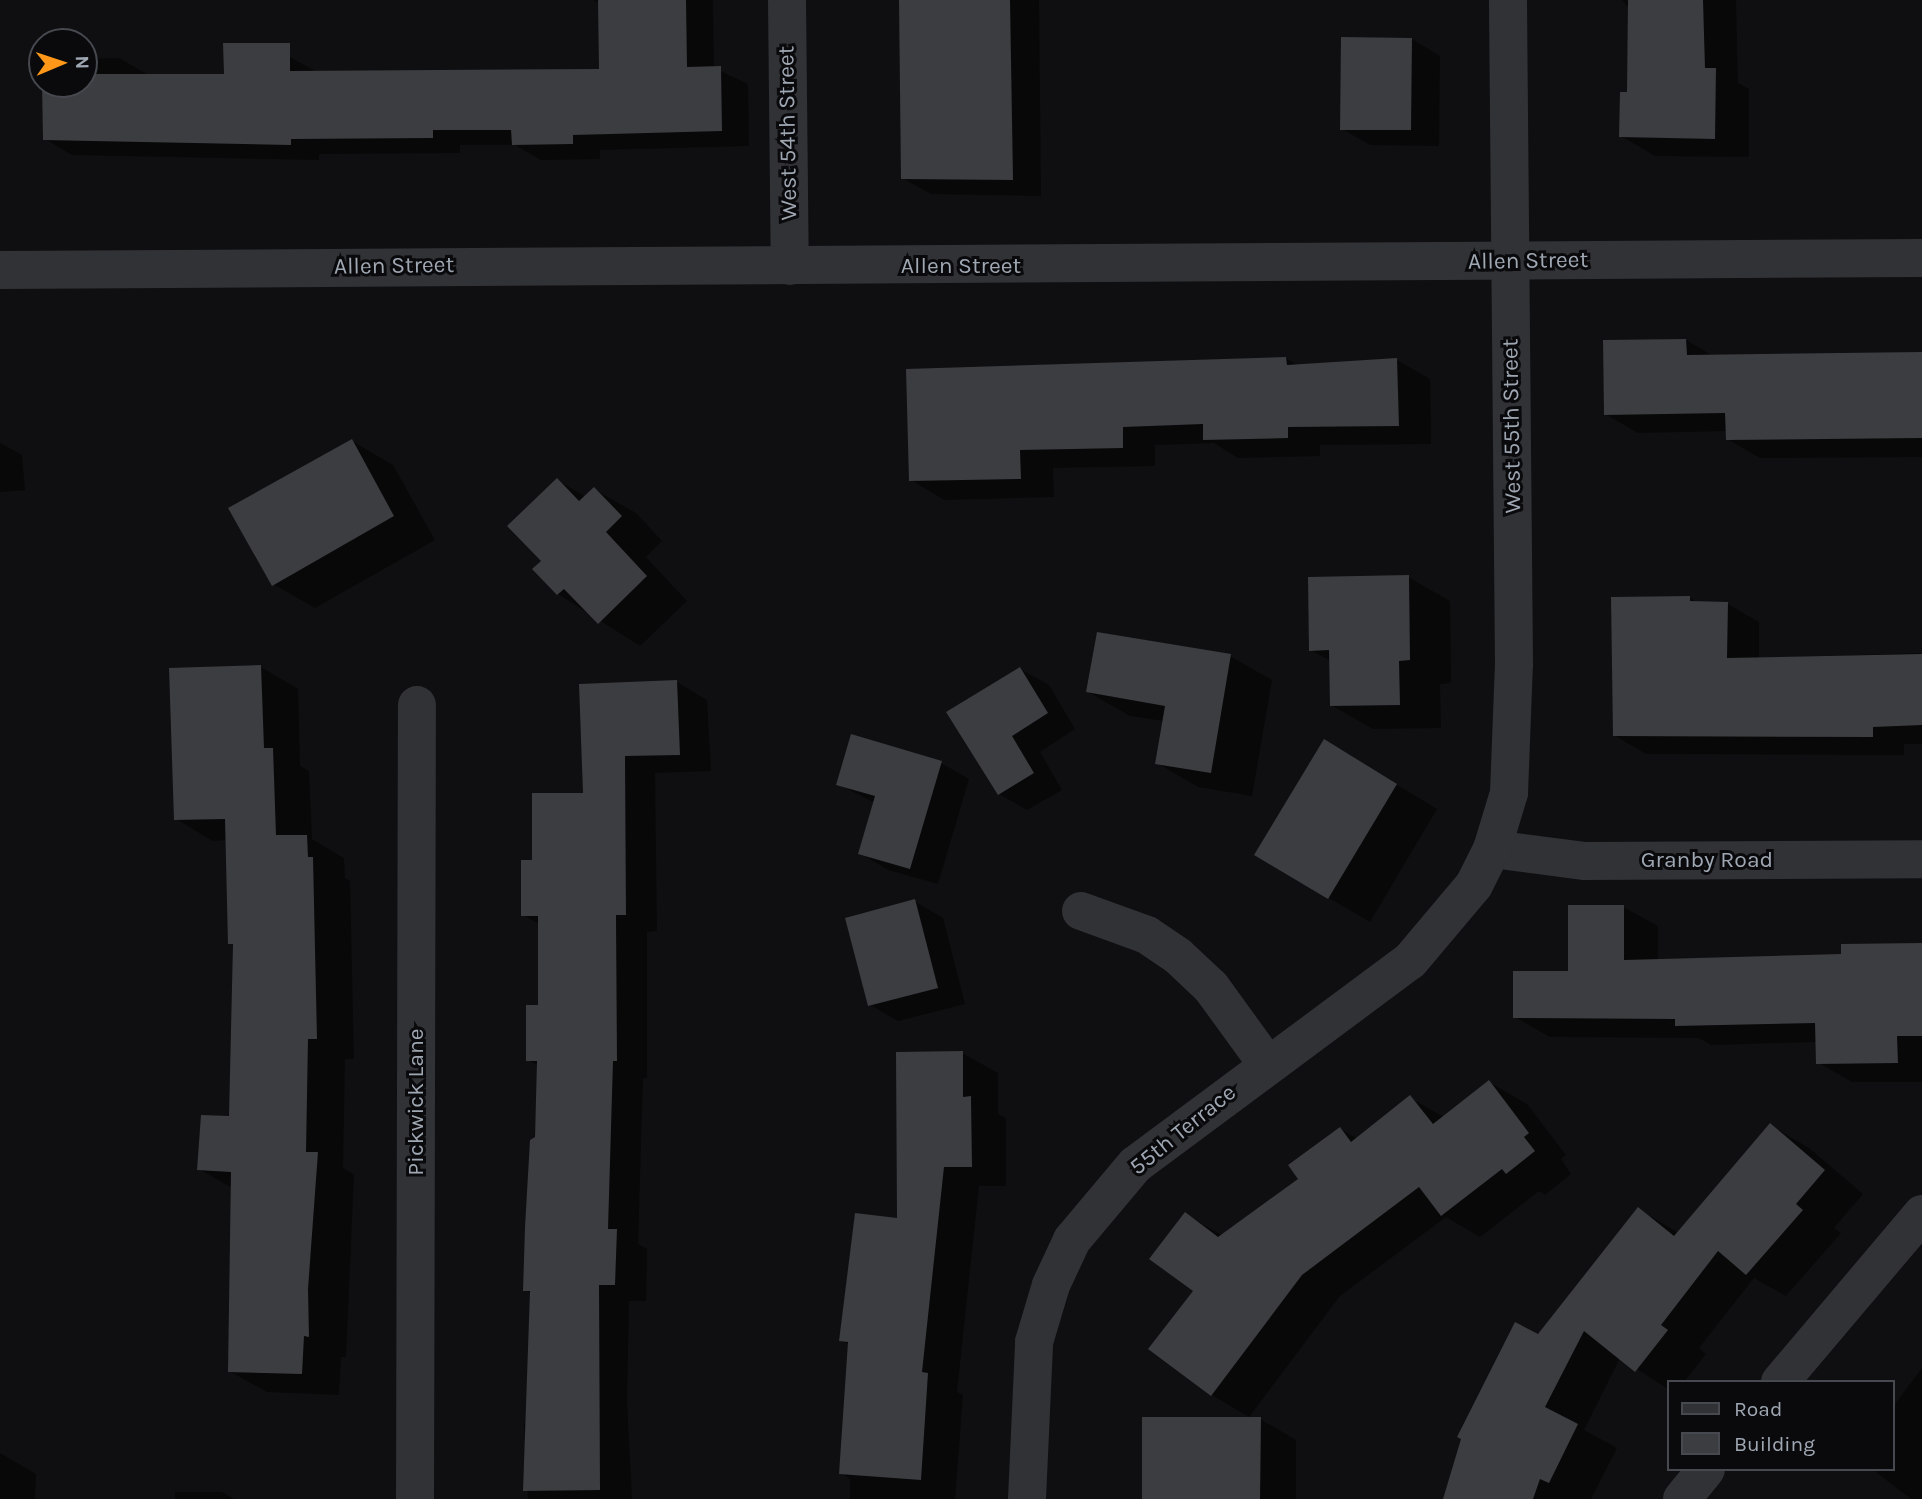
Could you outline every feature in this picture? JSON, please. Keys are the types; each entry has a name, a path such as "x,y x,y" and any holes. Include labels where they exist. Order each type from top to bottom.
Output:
{"street":[{"name":"West 54th Street","path":"787,0 790,266"},
{"name":"West 55th Street","path":"1492,849 1509,793 1514,665 1508,0"},
{"name":"Allen Street","path":"0,270 1922,258"},
{"name":"Pickwick Lane","path":"415,1499 417,705"},
{"name":"Granby Road","path":"1492,849 1585,861 1922,859"},
{"name":"55th Terrace","path":"1027,1499 1034,1342 1051,1284 1072,1240 1135,1165 1267,1064 1410,961 1474,885 1492,849"},
{"path":"1081,911 1147,934 1178,956 1211,988 1267,1064"},
{"path":"1782,1380 1922,1214"},
{"path":"1682,1499 1704,1471"}],"building":[{"path":"598,0 686,0 687,67 721,66 722,131 573,135 573,144 512,145 511,130 433,130 433,138 291,139 291,145 43,140 42,98 98,98 98,74 224,74 223,43 290,43 290,71 599,69"},
{"path":"899,0 1010,0 1013,180 901,179"},
{"path":"1628,0 1703,0 1705,68 1716,68 1715,139 1619,137 1620,92 1627,92"},
{"path":"1341,37 1412,38 1411,130 1340,130"},
{"path":"1686,339 1687,355 1922,352 1922,438 1726,440 1725,413 1604,415 1603,340"},
{"path":"1286,357 1287,365 1397,358 1399,426 1288,427 1288,438 1203,440 1203,424 1123,427 1123,448 1020,450 1021,479 909,481 906,369"},
{"path":"352,439 394,516 272,586 228,508"},
{"path":"557,478 579,501 594,487 622,516 606,532 647,576 598,624 564,589 557,595 532,569 541,561 507,526"},
{"path":"1409,575 1410,660 1399,661 1400,705 1330,706 1329,650 1309,651 1308,577"},
{"path":"1690,596 1690,601 1728,602 1727,658 1922,654 1922,725 1873,727 1873,737 1613,736 1611,597"},
{"path":"1097,632 1231,654 1211,773 1155,764 1165,706 1086,692"},
{"path":"261,665 264,748 273,748 276,835 307,835 308,857 313,857 317,1039 308,1039 306,1152 318,1152 308,1289 309,1337 304,1336 302,1374 228,1372 231,1172 197,1170 201,1115 229,1116 233,944 228,944 225,819 174,820 169,668"},
{"path":"1020,667 1048,713 1012,736 1034,773 998,795 946,712"},
{"path":"677,680 680,755 625,756 626,915 616,915 617,1061 613,1061 608,1229 617,1229 615,1285 599,1285 600,1490 523,1491 530,1291 523,1291 525,1227 530,1140 535,1137 537,1061 526,1061 526,1005 538,1005 538,916 521,916 521,860 532,860 532,793 583,793 579,684"},
{"path":"851,734 942,761 910,869 858,854 875,796 836,785"},
{"path":"1324,739 1397,784 1328,899 1254,855"},
{"path":"915,899 938,988 868,1006 845,918"},
{"path":"1568,905 1624,905 1624,960 1841,954 1841,944 1922,943 1922,1036 1897,1036 1898,1063 1816,1064 1815,1023 1675,1026 1675,1019 1513,1018 1513,971 1568,971"},
{"path":"963,1051 963,1097 971,1096 972,1167 944,1167 922,1372 928,1373 921,1480 839,1474 848,1342 839,1341 855,1213 897,1218 896,1052"},
{"path":"1489,1080 1529,1133 1524,1137 1535,1151 1506,1174 1502,1169 1441,1216 1419,1187 1302,1275 1211,1396 1148,1349 1193,1291 1149,1259 1185,1212 1218,1237 1298,1179 1288,1165 1340,1127 1351,1142 1410,1095 1433,1124"},
{"path":"1770,1123 1825,1170 1796,1204 1803,1210 1746,1275 1718,1251 1661,1325 1668,1330 1635,1372 1584,1331 1545,1407 1578,1424 1549,1483 1540,1479 1533,1499 1443,1499 1461,1439 1457,1437 1515,1322 1538,1334 1638,1207 1674,1236"},
{"path":"1142,1417 1261,1417 1260,1499 1142,1499"}]}
